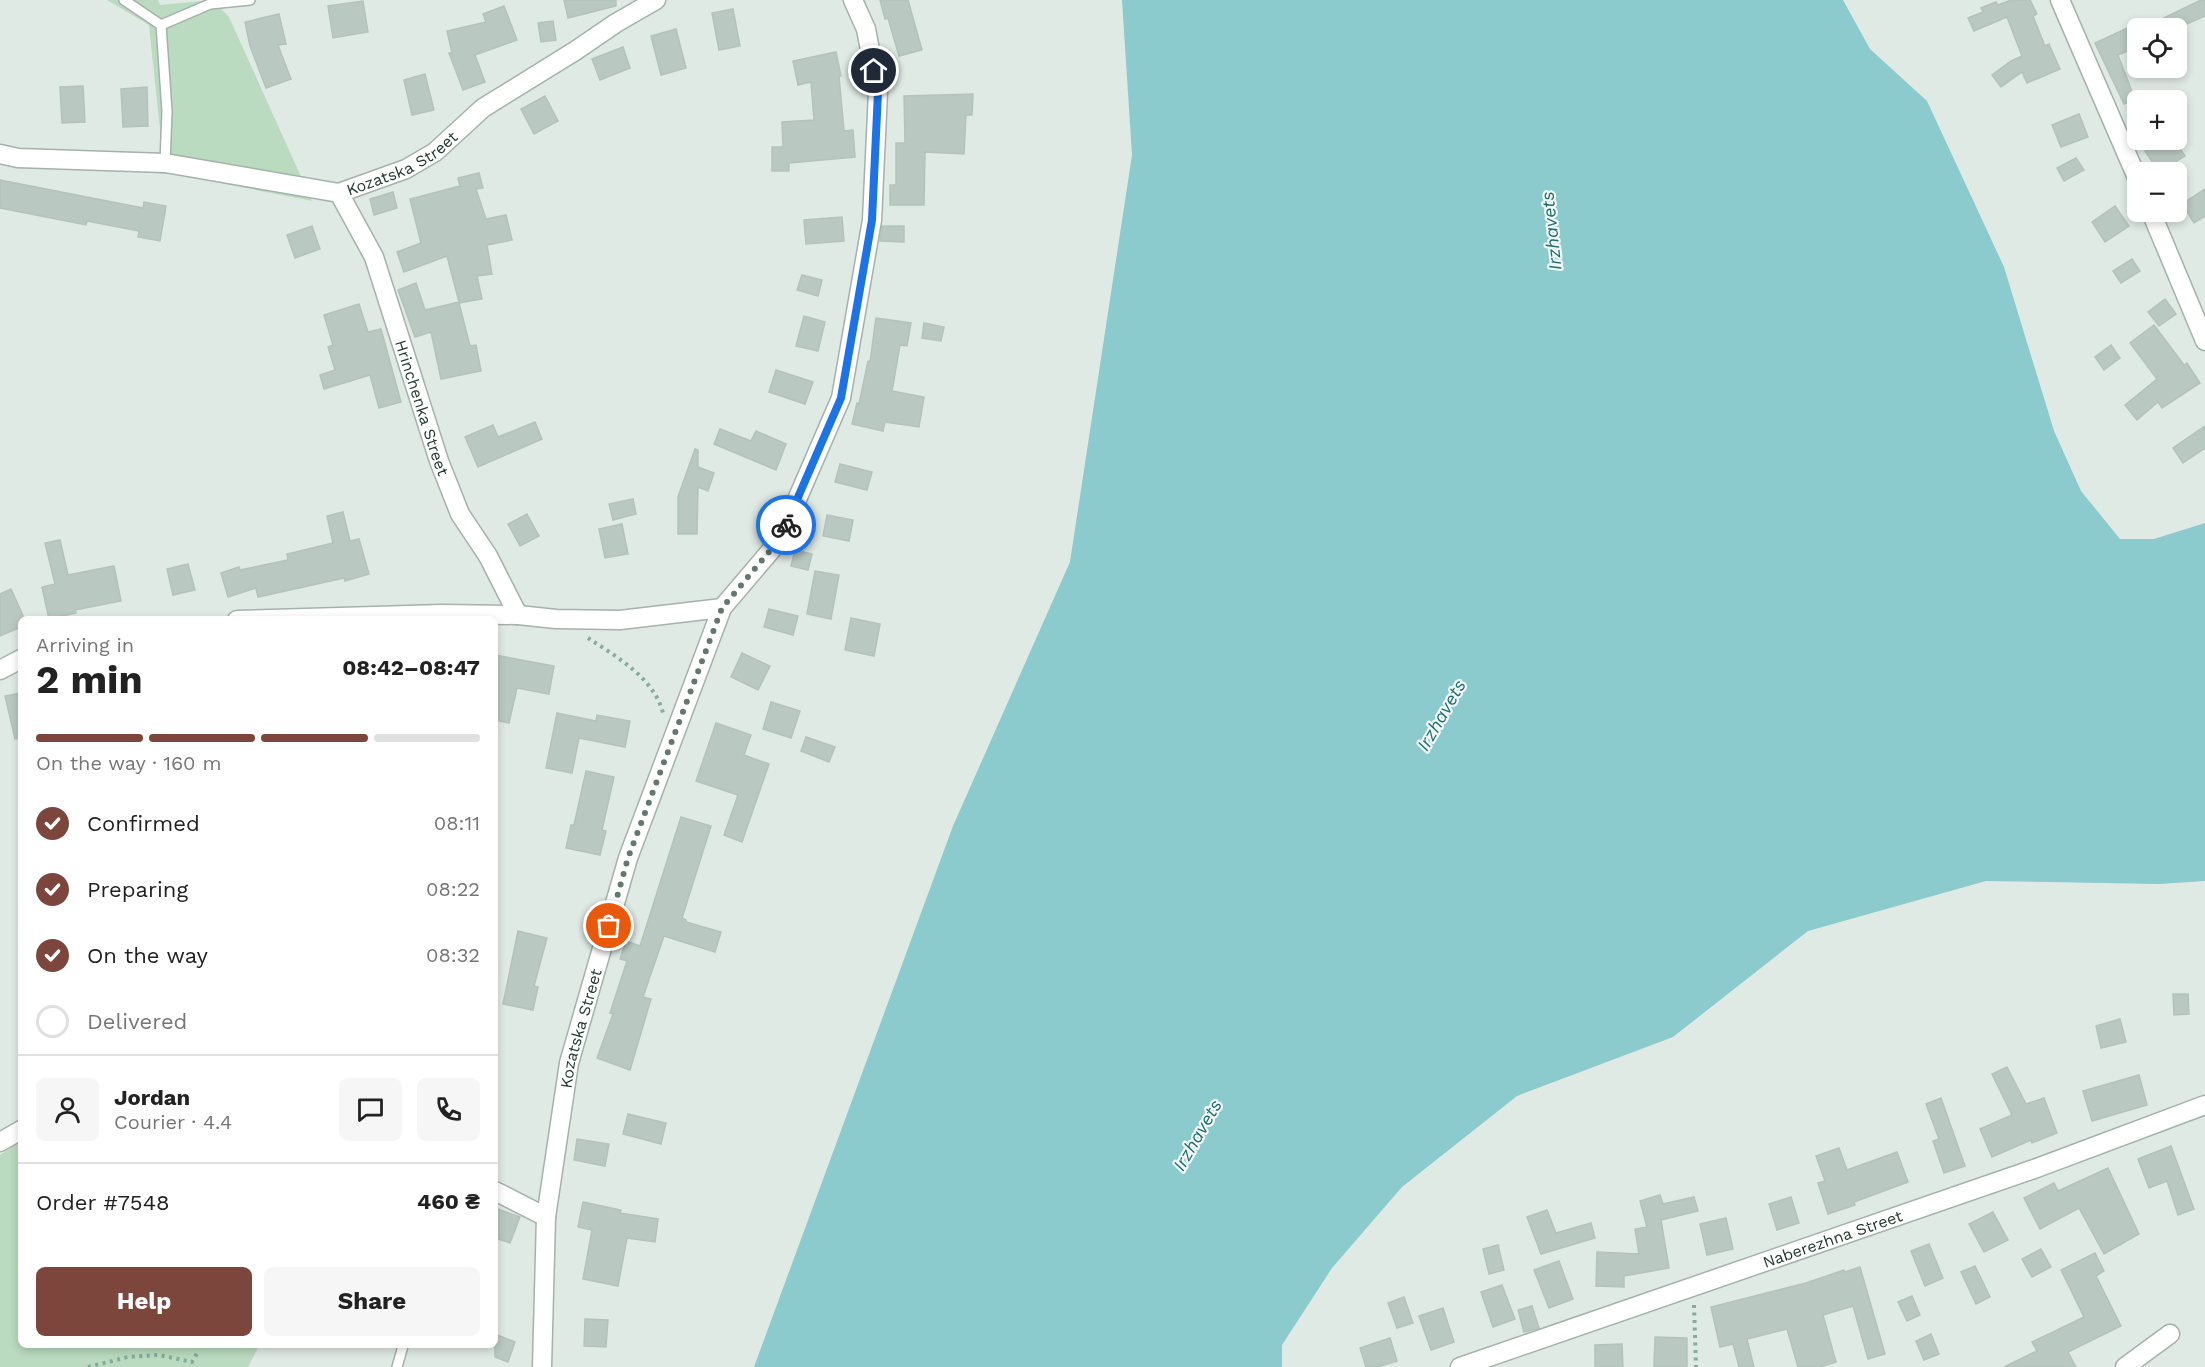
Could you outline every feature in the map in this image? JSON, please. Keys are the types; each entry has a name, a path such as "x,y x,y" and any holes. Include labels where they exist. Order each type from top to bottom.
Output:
{"street":[{"name":"Kozatska Street","path":"0,154 18,158 165,163 339,193 406,169 435,152 483,108 656,0"},
{"name":"Kozatska Street","path":"542,1367 546,1217 569,1063 628,858 722,608 779,540 841,398 872,220 878,92 866,29 853,0"},
{"path":"2060,0 2130,162"},
{"name":"Hrinchenka Street","path":"339,193 374,256 439,461 460,514 488,556 518,615"},
{"path":"2155,222 2205,341"},
{"path":"366,616 518,615 556,619 620,620 722,608"},
{"path":"0,670 18,661"},
{"name":"Naberezhna Street","path":"1460,1367 2034,1169 2205,1105"},
{"path":"0,1142 18,1132"},
{"path":"498,1193 546,1217"},
{"path":"2125,1367 2170,1334"}],"lane":[{"path":"124,0 161,25"},
{"path":"161,25 210,4 250,0"},
{"path":"161,25 167,111 165,163"},
{"path":"398,1367 403,1348"}],"path":[{"path":"585,637 647,682 659,697 671,742"},
{"path":"1693,1287 1696,1367"},
{"path":"88,1367 129,1357 159,1355 192,1362 199,1350"}],"green space":[{"path":"107,0 158,0 160,5 213,0 229,17 312,201 174,174 159,174 161,139 149,25"},
{"path":"18,1143 18,1348 258,1348 248,1367 0,1367 0,1155"}],"water":[{"name":"Irzhavets","path":"1122,0 1843,0 1870,49 1927,101 2004,267 2054,431 2081,491 2120,539 2154,539 2205,523 2205,881 2159,884 1986,881 1808,931 1673,1037 1517,1096 1402,1187 1332,1268 1282,1345 1282,1367 754,1367 953,826 1070,562 1132,155"}],"building":[{"path":"564,0 616,0 616,6 568,18"},
{"path":"880,0 908,0 922,50 899,56"},
{"path":"2011,0 2030,0 2037,14 2033,16 2045,46 2049,44 2060,69 2027,83 2022,72 2001,87 1992,75 2022,56 2007,17 1974,31 1968,18 1983,12 1981,8 1996,2 1998,5"},
{"path":"2205,0 2205,16 2187,24 2187,18 2164,18"},
{"path":"363,1 368,32 333,38 328,6"},
{"path":"504,6 517,40 475,55 485,82 463,90 449,53 452,53 447,31 486,22 483,14"},
{"path":"733,9 740,46 719,50 712,13"},
{"path":"279,14 286,44 278,45 291,79 266,88 250,46 245,22"},
{"path":"553,21 556,40 541,42 538,23"},
{"path":"2127,28 2127,51 2118,55 2132,90 2127,90 2127,103 2124,104 2095,43"},
{"path":"676,29 686,68 661,75 651,36"},
{"path":"623,47 630,68 600,80 592,59"},
{"path":"836,52 841,76 839,76 844,131 853,130 855,157 789,163 789,171 772,171 772,147 783,147 782,122 814,120 811,82 798,85 793,61"},
{"path":"425,74 434,110 412,115 404,80"},
{"path":"83,86 85,122 62,123 60,87"},
{"path":"147,87 148,126 123,127 121,89"},
{"path":"973,94 972,115 966,115 964,154 925,152 924,205 890,205 890,185 896,185 896,143 905,143 904,96"},
{"path":"545,96 558,121 534,134 521,109"},
{"path":"2079,114 2088,137 2061,147 2052,125"},
{"path":"2181,150 2185,156 2175,162 2152,162 2145,151"},
{"path":"2076,158 2084,170 2064,181 2057,168"},
{"path":"479,173 483,188 476,189 486,219 506,215 512,240 487,245 492,274 477,276 482,299 459,303 470,346 476,345 481,371 441,379 431,332 415,337 398,290 416,283 425,310 459,302 447,256 404,272 397,252 421,243 410,199 460,186 458,178"},
{"path":"0,180 143,208 144,202 166,206 160,241 138,237 139,231 87,221 86,225 0,208"},
{"path":"2205,189 2205,216 2194,223 2187,212 2187,201"},
{"path":"393,192 397,208 374,215 370,199"},
{"path":"2115,206 2129,226 2105,242 2092,222"},
{"path":"842,217 844,241 806,244 804,220"},
{"path":"312,226 320,249 295,258 287,235"},
{"path":"882,226 904,226 904,242 880,241"},
{"path":"2132,259 2140,271 2121,283 2113,271"},
{"path":"802,275 822,280 818,296 797,290"},
{"path":"2165,299 2176,314 2159,326 2148,312"},
{"path":"359,304 368,332 381,329 401,402 379,408 370,375 324,389 320,375 335,370 328,347 333,345 324,315"},
{"path":"804,316 825,322 818,351 796,346"},
{"path":"876,318 911,323 907,346 900,345 892,391 924,397 919,427 885,422 883,431 852,424 857,403 859,404 868,361 870,362"},
{"path":"924,323 944,327 941,341 922,338"},
{"path":"2154,325 2184,365 2187,363 2200,383 2162,408 2158,402 2137,420 2125,405 2157,379 2130,343"},
{"path":"2111,345 2120,358 2104,370 2095,357"},
{"path":"776,370 813,382 805,404 769,392"},
{"path":"535,422 542,439 478,467 465,437 493,425 498,437"},
{"path":"2205,426 2205,448 2183,463 2173,448"},
{"path":"720,429 751,441 756,431 786,444 776,470 714,444"},
{"path":"695,449 698,450 698,467 714,473 708,491 698,487 697,534 678,534 678,497"},
{"path":"840,464 872,472 867,490 835,482"},
{"path":"633,499 636,514 613,520 609,504"},
{"path":"343,512 350,541 359,539 369,574 345,581 344,578 258,597 256,588 228,597 221,573 239,567 240,570 288,560 287,554 333,543 327,516"},
{"path":"527,514 539,536 520,546 508,524"},
{"path":"827,515 853,520 849,541 823,536"},
{"path":"622,524 628,554 605,558 599,529"},
{"path":"60,540 68,575 114,566 121,601 75,610 76,613 62,616 48,616 42,587 55,584 45,543"},
{"path":"795,550 812,554 808,570 791,566"},
{"path":"188,564 195,590 173,595 167,569"},
{"path":"815,571 839,575 831,619 807,614"},
{"path":"11,589 23,616 18,616 18,628 0,636 0,594"},
{"path":"769,609 798,616 793,635 764,627"},
{"path":"851,618 880,624 874,656 845,650"},
{"path":"742,653 770,666 758,690 731,677"},
{"path":"498,656 554,666 549,694 517,688 509,723 498,721"},
{"path":"18,694 18,738 15,739 5,696"},
{"path":"771,702 800,711 791,738 763,729"},
{"path":"557,713 596,721 597,715 630,721 625,747 579,738 572,773 546,768"},
{"path":"716,723 751,735 744,755 769,764 742,842 724,835 738,795 696,781"},
{"path":"806,737 835,747 829,762 801,751"},
{"path":"586,771 614,777 602,830 606,831 600,855 566,848 571,825 574,825"},
{"path":"681,817 711,826 682,918 686,922 721,932 715,952 664,936 643,997 651,999 630,1070 597,1058 613,1014 610,1013 627,961 620,959 626,941 640,946"},
{"path":"518,931 547,938 534,986 538,987 533,1010 503,1004"},
{"path":"2173,994 2188,994 2189,1014 2174,1015"},
{"path":"2120,1019 2126,1042 2101,1048 2096,1026"},
{"path":"2007,1067 2026,1104 2044,1098 2057,1133 2032,1143 2031,1140 1992,1157 1980,1129 2012,1115 1992,1074"},
{"path":"2139,1075 2147,1105 2092,1121 2083,1091"},
{"path":"1941,1098 1965,1166 1944,1173 1933,1141 1939,1139 1926,1104"},
{"path":"628,1114 666,1123 661,1144 623,1134"},
{"path":"577,1139 609,1144 605,1166 574,1160"},
{"path":"2171,1146 2194,1209 2178,1215 2167,1181 2149,1188 2138,1159"},
{"path":"1839,1148 1847,1170 1897,1152 1908,1182 1828,1214 1818,1183 1825,1181 1816,1156"},
{"path":"2108,1168 2139,1234 2104,1254 2079,1208 2040,1229 2024,1198 2054,1183 2058,1191"},
{"path":"1660,1195 1663,1204 1694,1197 1698,1211 1661,1220 1669,1268 1624,1276 1624,1287 1596,1286 1597,1252 1639,1254 1635,1229 1647,1227 1640,1201"},
{"path":"1791,1197 1799,1223 1777,1230 1769,1204"},
{"path":"583,1202 621,1210 620,1213 658,1219 655,1242 627,1238 618,1286 583,1279 592,1230 578,1227"},
{"path":"498,1209 520,1217 510,1243 498,1239"},
{"path":"1547,1210 1556,1233 1591,1223 1595,1238 1541,1254 1527,1217"},
{"path":"1993,1212 2008,1240 1984,1252 1969,1224"},
{"path":"1726,1218 1733,1249 1707,1255 1700,1224"},
{"path":"1929,1244 1943,1278 1925,1286 1911,1251"},
{"path":"1498,1245 1504,1270 1489,1274 1483,1249"},
{"path":"2041,1249 2051,1267 2032,1277 2022,1259"},
{"path":"2095,1253 2104,1271 2096,1276 2121,1326 2068,1352 2076,1367 2004,1367 2037,1351 2032,1342 2084,1317 2061,1270"},
{"path":"1559,1261 1573,1299 1549,1308 1534,1270"},
{"path":"1975,1266 1990,1297 1976,1304 1961,1272"},
{"path":"1860,1267 1885,1354 1868,1359 1853,1306 1823,1315 1836,1362 1820,1367 1798,1367 1787,1329 1747,1339 1754,1367 1739,1367 1733,1344 1720,1347 1711,1307"},
{"path":"1502,1285 1515,1319 1493,1327 1481,1292"},
{"path":"1912,1296 1920,1315 1907,1321 1898,1302"},
{"path":"1404,1297 1413,1323 1397,1328 1388,1303"},
{"path":"1532,1306 1539,1328 1524,1332 1518,1310"},
{"path":"1443,1308 1454,1342 1431,1350 1419,1316"},
{"path":"585,1319 608,1320 606,1347 584,1346"},
{"path":"1931,1334 1939,1354 1924,1360 1916,1341"},
{"path":"498,1335 515,1342 508,1362 495,1357"},
{"path":"1655,1337 1687,1338 1687,1367 1654,1367"},
{"path":"1390,1338 1397,1361 1378,1367 1366,1367 1360,1348"},
{"path":"1622,1344 1623,1367 1595,1367 1595,1345"}],"way so far":[{"path":"609,926 628,858 722,608 779,540 786,525"}],"route":[{"path":"786,525 841,398 872,220 878,92 874,71"}]}
